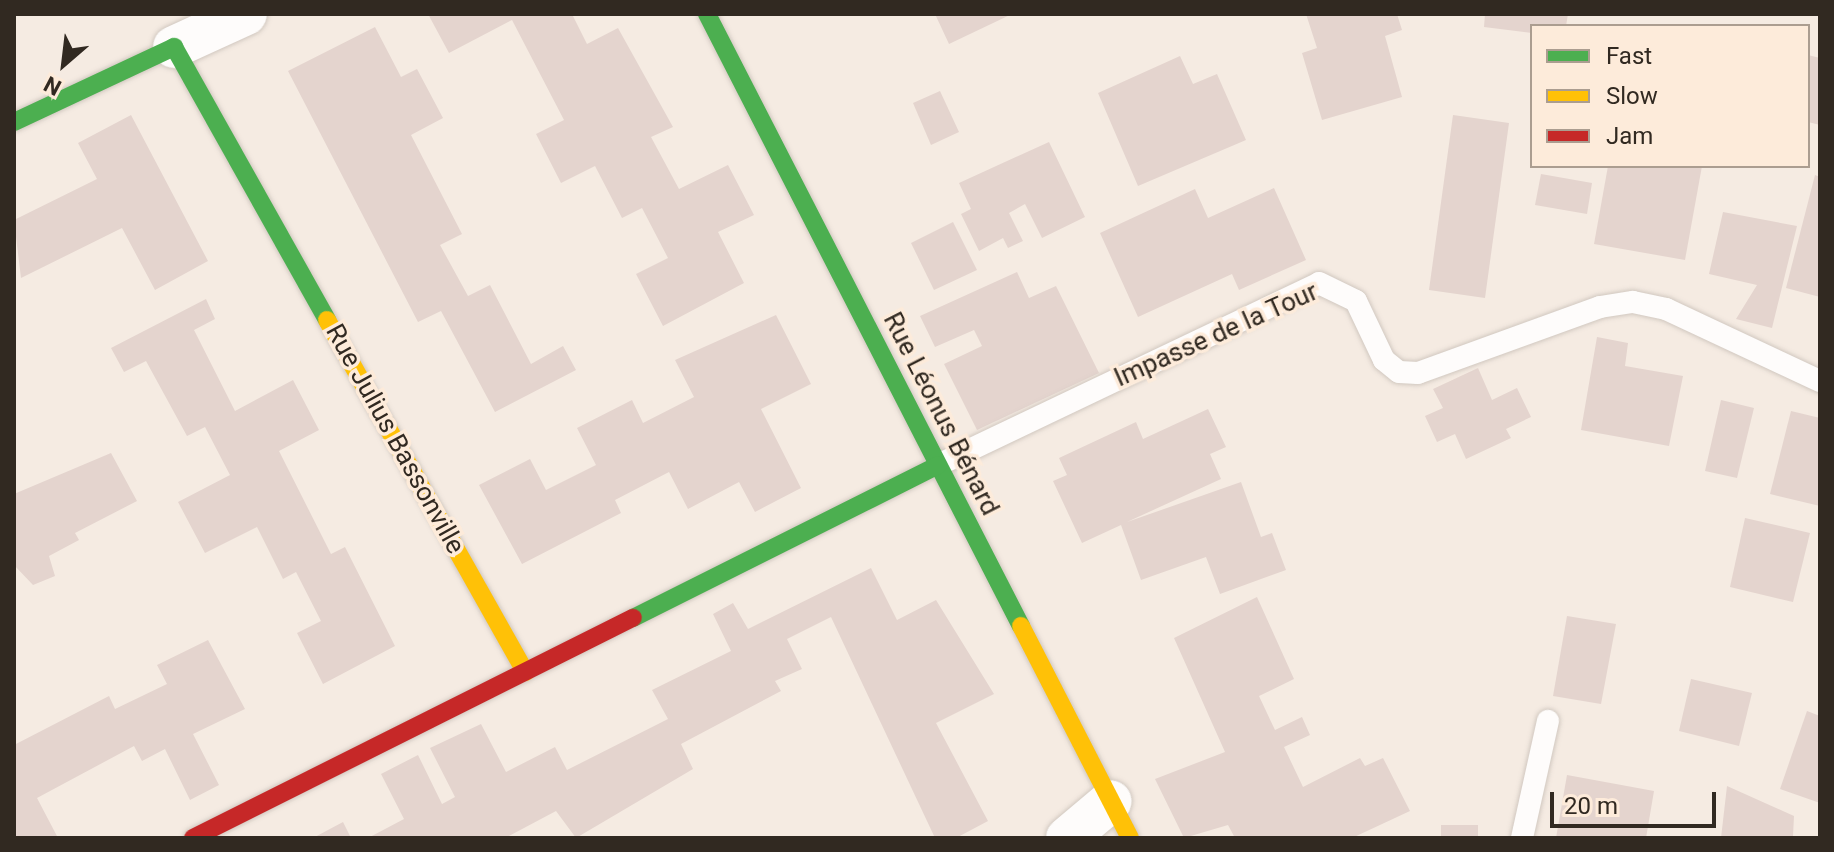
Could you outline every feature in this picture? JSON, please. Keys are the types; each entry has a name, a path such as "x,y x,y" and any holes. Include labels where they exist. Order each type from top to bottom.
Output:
{"street":[{"path":"14,122 246,14"},
{"name":"Rue Léonus Bénard","path":"707,14 1130,838"},
{"name":"Rue Julius Bassonville","path":"174,47 525,672"},
{"path":"208,835 938,465"},
{"path":"1067,838 1111,801"}],"lane":[{"name":"Impasse de la Tour","path":"938,465 1319,283 1356,301 1384,360 1399,372 1418,373 1600,307 1633,302 1666,309 1820,381"},
{"path":"1522,838 1548,721"}],"building":[{"path":"428,14 572,14 587,44 618,28 673,127 651,137 679,189 728,165 754,215 718,232 744,283 663,326 636,274 668,258 642,208 622,218 595,166 561,183 536,134 564,120 512,20 449,53"},
{"path":"935,14 1012,14 949,44"},
{"path":"1306,14 1397,14 1402,30 1385,36 1402,97 1322,120 1302,53 1317,48"},
{"path":"1485,14 1568,14 1566,24 1530,24 1530,33 1484,27"},
{"path":"375,27 401,77 417,69 443,118 411,135 462,234 440,245 468,296 490,285 531,364 563,346 576,370 495,412 441,311 418,322 288,71"},
{"path":"1180,56 1193,84 1217,74 1246,140 1138,186 1098,93"},
{"path":"1810,56 1820,58 1820,125 1810,122"},
{"path":"940,91 959,132 931,145 913,103"},
{"path":"131,115 208,261 155,290 122,228 21,278 14,220 97,179 78,143"},
{"path":"1453,115 1509,123 1485,298 1429,290"},
{"path":"1049,142 1085,217 1042,238 1025,204 1009,213 1023,241 1008,248 1003,238 979,251 961,214 971,209 959,183"},
{"path":"1608,168 1702,168 1685,260 1594,244"},
{"path":"1541,174 1592,183 1587,214 1535,205"},
{"path":"1815,175 1820,177 1820,297 1786,288"},
{"path":"1274,188 1306,260 1239,290 1232,274 1138,317 1100,233 1195,189 1208,218"},
{"path":"1723,212 1797,226 1772,328 1736,319 1757,285 1709,274"},
{"path":"953,222 977,270 934,290 911,243"},
{"path":"1017,272 1029,298 1056,286 1099,373 977,430 944,364 982,346 974,330 935,347 920,316"},
{"path":"206,299 215,319 194,330 235,411 293,380 319,430 279,451 331,554 345,547 395,646 323,684 297,633 321,621 296,572 283,579 257,527 205,553 178,502 230,475 205,427 187,436 146,361 124,372 111,348"},
{"path":"776,315 811,384 761,409 801,488 755,512 739,482 688,509 669,472 615,500 621,513 522,564 479,485 530,459 546,490 596,465 577,428 632,400 643,423 694,397 675,360"},
{"path":"1597,337 1628,343 1625,366 1683,376 1669,446 1581,430"},
{"path":"1478,368 1492,400 1517,388 1531,417 1506,429 1511,438 1466,459 1455,434 1437,442 1425,416 1443,408 1433,389"},
{"path":"1721,400 1754,408 1737,478 1705,471"},
{"path":"1208,409 1226,447 1210,454 1221,479 1127,522 1241,482 1261,537 1272,533 1286,570 1220,594 1206,557 1141,580 1121,525 1082,543 1053,481 1067,475 1059,458 1136,422 1143,439"},
{"path":"1791,411 1820,418 1820,506 1770,494"},
{"path":"111,453 137,501 75,533 79,540 49,556 55,576 33,585 14,565 14,494"},
{"path":"1745,518 1810,533 1793,602 1730,587"},
{"path":"871,568 897,620 936,600 994,694 936,723 988,821 956,838 935,838 831,617 787,639 802,669 775,681 781,691 681,744 693,769 576,838 556,811 505,838 368,838 404,819 381,774 418,755 442,804 455,797 430,748 481,724 506,772 555,747 567,770 668,719 652,690 731,651 713,614 733,603 748,629"},
{"path":"1257,597 1294,679 1259,696 1275,730 1302,717 1310,735 1284,747 1303,787 1360,758 1365,766 1383,758 1410,811 1352,838 1235,838 1228,825 1184,838 1155,779 1225,752 1174,638"},
{"path":"1567,616 1616,624 1601,704 1553,696"},
{"path":"208,640 245,709 193,734 219,785 190,800 165,749 142,761 134,746 37,798 58,838 14,838 14,745 109,696 115,709 167,684 157,665"},
{"path":"1691,679 1752,693 1739,746 1679,731"},
{"path":"1807,711 1820,716 1820,803 1780,789"},
{"path":"1567,775 1654,791 1646,838 1556,838"},
{"path":"1727,786 1794,816 1793,836 1721,838"},
{"path":"343,822 351,838 313,838"},
{"path":"1441,825 1478,825 1478,838 1441,838"}],"traffic: fast":[{"path":"707,14 1021,626"},
{"path":"14,122 174,47 327,320"},
{"path":"633,618 938,465"}],"traffic: slow":[{"path":"327,320 525,672"},
{"path":"1021,626 1130,838"}],"traffic: jam":[{"path":"193,838 633,618"}]}
